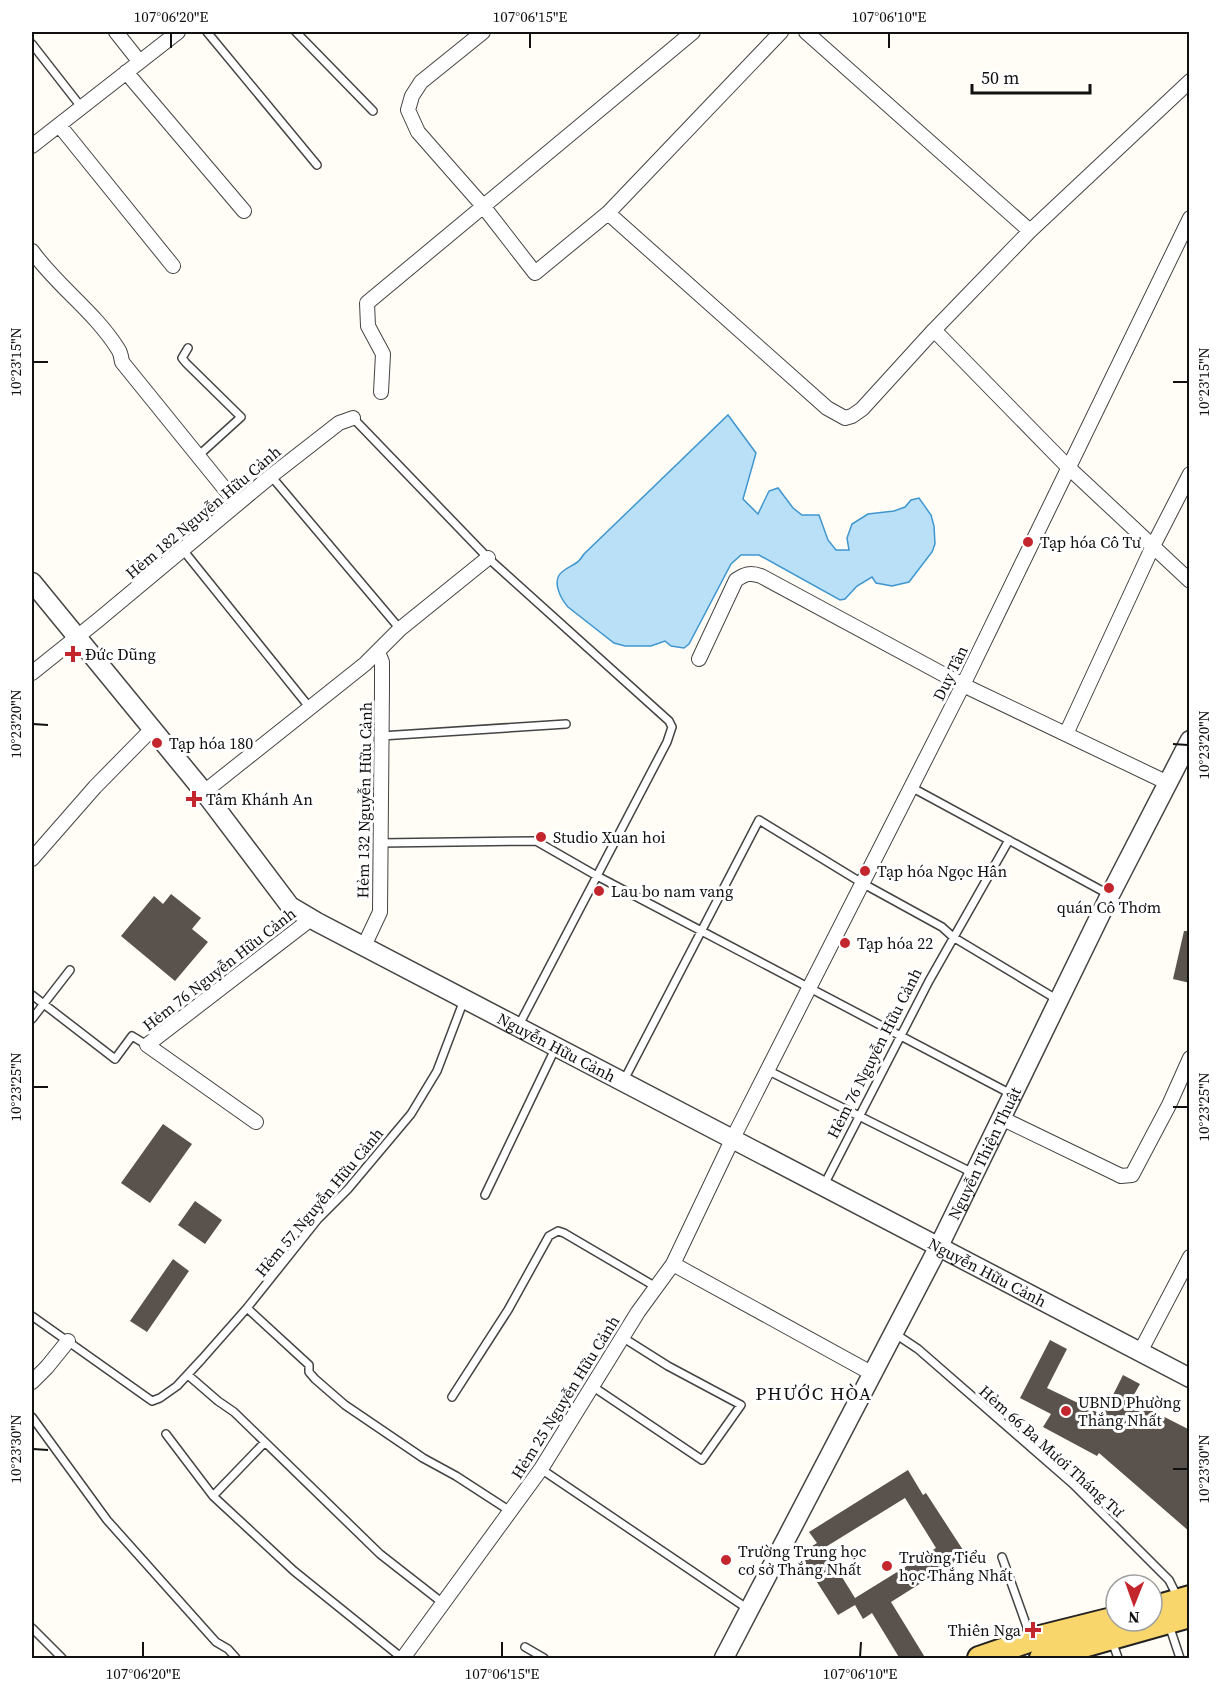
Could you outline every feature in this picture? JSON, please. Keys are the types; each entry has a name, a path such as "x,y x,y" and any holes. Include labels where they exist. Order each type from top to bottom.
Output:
{"main road":[{"path":"1164,1613 1186,1605"},
{"path":"979,1659 1115,1638"}],"street":[{"path":"116,32 139,61"},
{"path":"33,142 82,108 178,32"},
{"path":"483,32 421,82 412,96 408,110 418,132 483,206 535,273 608,213 781,32"},
{"path":"381,392 384,354 368,326 367,303 693,32"},
{"path":"806,32 1030,231"},
{"path":"126,72 244,211"},
{"path":"608,213 827,408 845,418 862,409 934,330 1030,231 1190,81"},
{"path":"59,125 173,266"},
{"name":"Duy Tân","path":"732,1138 963,685 1190,218"},
{"path":"32,251 36,268 100,326 120,351 122,362 237,504"},
{"path":"934,330 1069,468 1190,581"},
{"name":"Hẻm 182 Nguyễn Hữu Cảnh","path":"32,673 270,476 339,423 353,418"},
{"path":"1066,734 1153,546 1190,474"},
{"name":"Hẻm 132 Nguyễn Hữu Cảnh","path":"204,792 365,664 400,629 488,558"},
{"path":"699,659 736,580 745,574 752,573 790,591 963,685 1168,783"},
{"name":"Nguyễn Hữu Cảnh","path":"32,582 204,792 290,906 517,1028 1190,1378"},
{"name":"Hẻm 132 Nguyễn Hữu Cảnh","path":"364,946 380,912 382,662 378,652"},
{"path":"32,858 95,787 152,729"},
{"name":"Nguyễn Thiện Thuật","path":"724,1659 938,1248 1110,895 1190,740"},
{"name":"Hẻm 76 Nguyễn Hữu Cảnh","path":"256,1122 147,1045 311,919"},
{"path":"1000,1118 1121,1176 1132,1175 1169,1105 1190,1058"},
{"name":"Hẻm 25 Nguyễn Hữu Cảnh","path":"402,1659 541,1469 622,1337 673,1264 732,1138"},
{"path":"1140,1352 1190,1257"},
{"path":"673,1264 873,1374"},
{"path":"32,1382 68,1341"}],"lane":[{"path":"207,32 317,165"},
{"path":"296,32 373,111"},
{"path":"32,44 82,108"},
{"path":"188,348 182,358 241,417 198,456"},
{"path":"353,418 488,558 669,721 672,727 667,742 517,1028"},
{"path":"270,476 400,629"},
{"path":"183,550 310,708"},
{"path":"381,736 566,724"},
{"path":"911,787 1110,895"},
{"path":"622,1082 759,820 862,883 942,927 953,937 1058,1000"},
{"name":"Hẻm 76 Nguyễn Hữu Cảnh","path":"823,1188 953,937 1009,840"},
{"path":"380,843 536,841 597,876 1012,1095"},
{"path":"32,1019 70,970"},
{"name":"Hẻm 76 Nguyễn Hữu Cảnh","path":"32,995 115,1059 132,1036 147,1045"},
{"name":"Hẻm 57 Nguyễn Hữu Cảnh","path":"68,1341 152,1401 177,1386 247,1308 318,1219 348,1189 411,1114 429,1089 464,1000"},
{"path":"485,1196 556,1048"},
{"path":"767,1070 974,1173"},
{"path":"452,1397 508,1310 549,1236 558,1231 656,1287"},
{"path":"247,1308 309,1365 309,1372 315,1379 345,1405 423,1458 456,1476 511,1512"},
{"path":"32,1316 68,1341"},
{"name":"Hẻm 66 Ba Mươi Tháng Tư","path":"894,1333 918,1349 1073,1484 1169,1580 1186,1605"},
{"path":"592,1386 702,1460 741,1405 668,1366 622,1337"},
{"path":"188,1375 234,1412 380,1554 444,1604"},
{"path":"32,1417 107,1520 216,1642 236,1659"},
{"path":"166,1434 213,1496 294,1570 402,1659"},
{"path":"213,1496 264,1442"},
{"path":"541,1469 750,1611"},
{"path":"1002,1557 1037,1649"},
{"path":"1164,1624 1179,1659"},
{"path":"32,1628 62,1659"},
{"path":"525,1647 544,1659"}],"water":[{"path":"728,415 756,453 743,499 758,514 769,491 778,488 793,508 802,515 819,515 828,540 836,550 849,550 847,538 852,524 868,514 894,511 905,507 911,500 919,498 931,515 934,526 935,544 932,552 909,582 892,586 876,583 872,577 857,586 845,599 840,600 759,555 741,555 731,564 689,644 684,648 671,646 665,641 651,646 625,646 614,643 568,607 558,590 559,576 565,569 579,561"}],"building":[{"path":"171,894 201,918 192,929 208,942 175,981 121,936 154,896 163,904"},
{"path":"1184,931 1190,931 1190,983 1173,979"},
{"path":"163,1124 192,1144 150,1203 121,1183"},
{"path":"195,1201 222,1220 205,1244 178,1225"},
{"path":"173,1259 189,1271 147,1332 130,1321"},
{"path":"1050,1340 1067,1349 1047,1388 1103,1415 1123,1375 1140,1384 1131,1400 1190,1430 1190,1532 1099,1453 1097,1456 1043,1427 1051,1414 1020,1398"},
{"path":"908,1470 923,1495 926,1493 963,1550 953,1556 956,1561 891,1602 926,1659 900,1659 872,1613 863,1619 855,1605 838,1615 799,1554 817,1543 809,1532","holes":["905,1498 936,1548 855,1598 824,1548"]}],"place":[{"name":"Tạp hóa Cô Tư","path":"1028,542"},
{"name":"Đức Dũng","path":"73,654"},
{"name":"Tạp hóa 180","path":"157,743"},
{"name":"Tâm Khánh An","path":"194,799"},
{"name":"Studio Xuan hoi","path":"541,837"},
{"name":"Tạp hóa Ngọc Hân","path":"865,871"},
{"name":"quán Cô Thơm","path":"1109,888"},
{"name":"Lau bo nam vang","path":"599,891"},
{"name":"Tạp hóa 22","path":"845,943"},
{"name":"UBND Phường Thắng Nhất","path":"1066,1411"},
{"name":"Trường Trung học cơ sở Thắng Nhất","path":"726,1560"},
{"name":"Trường Tiểu học Thắng Nhất","path":"887,1566"},
{"name":"Thiên Nga","path":"1033,1630"}],"district":[{"name":"PHƯỚC HÒA","path":"814,1393"}]}
